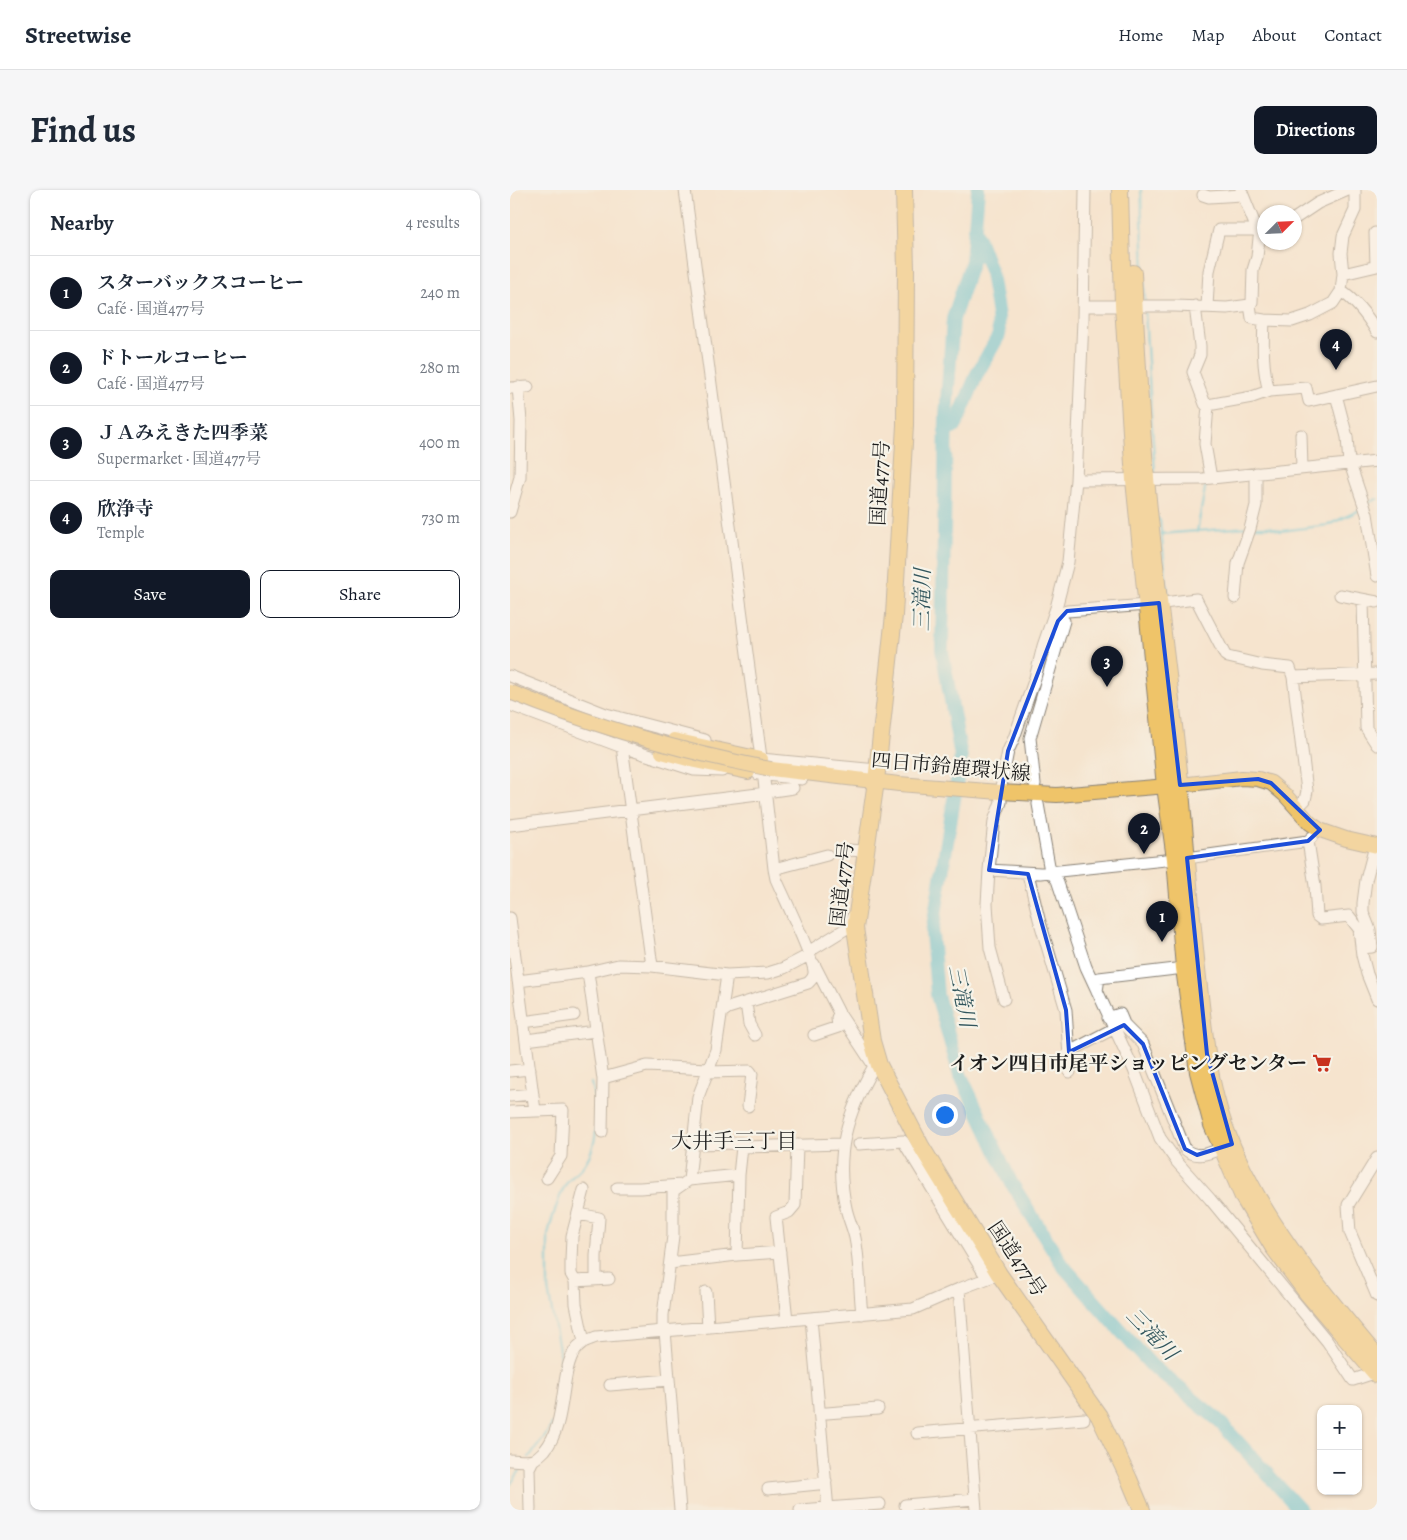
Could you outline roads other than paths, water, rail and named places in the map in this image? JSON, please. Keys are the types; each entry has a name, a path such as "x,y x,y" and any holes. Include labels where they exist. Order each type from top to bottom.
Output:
{"highway":[{"name":"国道477号","path":"904,190 906,270 905,425 894,616 876,779 855,928 876,1066 993,1276 1099,1416 1142,1510"},
{"path":"1120,190 1140,480 1181,858 1211,1077 1227,1146 1243,1196 1273,1247 1307,1293 1376,1369"},
{"path":"1128,306 1130,190"},
{"path":"1181,858 1184,968 1198,1072 1212,1125 1227,1146"}],"main road":[{"name":"四日市鈴鹿環状線","path":"510,692 660,744 765,768 876,779 899,784 1057,795 1173,786 1242,778 1258,779 1271,783 1310,823 1320,830 1346,839 1376,846"},
{"path":"555,709 605,735 735,754 765,768"},
{"path":"664,745 695,761 748,772"}],"street":[{"path":"685,190 765,768 776,879 809,955 839,1013 876,1066 854,1104 842,1144 843,1194 855,1238 862,1314"},
{"path":"1040,663 1042,646 1056,608 1068,562 1076,480 1083,306 1085,190"},
{"path":"1302,214 1318,203 1348,190"},
{"path":"1257,250 1252,270 1252,304 1250,305 1252,318 1292,321 1310,315 1333,303 1341,291 1343,236 1355,210 1355,190"},
{"path":"1203,195 1209,197 1242,192 1257,226"},
{"path":"1207,307 1209,270 1219,230 1257,235"},
{"path":"1343,274 1376,266 1375,233"},
{"path":"1341,291 1350,297 1370,320 1377,332"},
{"path":"1083,306 1195,306 1227,308 1250,305"},
{"path":"1195,306 1200,355 1193,372 1205,404 1208,407"},
{"path":"1264,320 1263,355 1265,378 1269,391"},
{"path":"1211,478 1205,444 1208,404 1252,397 1269,391 1306,388 1308,401 1377,386"},
{"path":"510,512 520,477 521,421 519,387"},
{"path":"1336,395 1347,437 1349,464 1364,508 1372,514 1377,576"},
{"path":"1301,435 1302,468"},
{"path":"1076,480 1211,478 1377,461"},
{"path":"1235,598 1238,563 1251,527 1256,505 1256,472"},
{"path":"1340,595 1377,602"},
{"path":"1004,999 990,948 987,904 994,821 1001,802 994,792 1040,663 1049,646 1058,621 1064,612 1196,599 1225,655 1251,663 1290,668 1293,677 1306,791 1304,800 1297,808"},
{"path":"1363,600 1366,728 1377,745"},
{"path":"1034,784 1030,738 1067,611"},
{"path":"1293,677 1377,674"},
{"path":"510,676 606,714 715,743 735,754"},
{"path":"540,716 548,691"},
{"path":"510,706 622,747 694,770 748,772 765,768"},
{"path":"618,717 652,966"},
{"path":"510,825 793,788"},
{"path":"1038,804 1050,871 1057,880 1074,935 1108,1018 1134,1070 1157,1134 1168,1150 1308,1318 1353,1380 1376,1369"},
{"path":"989,870 1028,874 1181,858 1308,841 1320,830"},
{"path":"1308,841 1315,886 1317,916 1321,919 1349,916 1359,929 1368,948"},
{"path":"1376,846 1366,880 1363,912 1370,930 1367,974 1377,998"},
{"path":"845,850 867,851"},
{"path":"774,869 827,855"},
{"path":"1028,874 1039,919 1066,1010 1070,1072"},
{"path":"515,980 588,972 618,965 652,966 727,975 768,973 784,968 809,955 814,949 847,928 860,900"},
{"path":"510,918 515,980 536,1111"},
{"path":"721,1013 728,1008 808,983 813,978 814,971 809,955"},
{"path":"1097,990 1099,978 1184,968"},
{"path":"588,972 602,1078 602,1132"},
{"path":"680,1510 663,1315 674,1236 673,1191 686,1182 694,1144 698,1097 716,1050 727,975"},
{"path":"746,1003 749,1024 755,1034"},
{"path":"814,1035 838,1027 837,1018 839,1013"},
{"path":"1108,1018 1120,1014 1125,1026 1143,1044 1185,1149 1197,1156 1227,1146"},
{"path":"523,1022 574,1015"},
{"path":"1069,1052 1113,1029"},
{"path":"526,1040 596,1031"},
{"path":"602,1078 647,1066 750,1071 752,1074 748,1106"},
{"path":"510,1071 530,1069"},
{"path":"510,1096 533,1094"},
{"path":"510,1112 564,1110 561,1156 547,1178"},
{"path":"510,1460 529,1460 543,1452 552,1440 561,1413 568,1364 573,1353 584,1342 596,1337 913,1309 993,1276 903,1141 860,1144"},
{"path":"694,1144 743,1144 739,1175 737,1255"},
{"path":"742,1147 842,1144"},
{"path":"787,1320 776,1217 789,1212 795,1205 797,1145"},
{"path":"1377,1158 1348,1205 1350,1232 1377,1296"},
{"path":"617,1188 640,1188 739,1175"},
{"path":"584,1190 571,1244 572,1274 575,1281 576,1304 584,1342"},
{"path":"579,1214 599,1218 596,1280"},
{"path":"670,1263 780,1252"},
{"path":"575,1281 609,1279"},
{"path":"905,1505 976,1505 959,1289"},
{"path":"706,1292 708,1327"},
{"path":"811,1318 828,1509"},
{"path":"610,1385 669,1380"},
{"path":"819,1412 878,1409"},
{"path":"917,1433 1084,1419"},
{"path":"529,1460 530,1510"},
{"path":"768,1489 818,1484 826,1481"},
{"path":"800,1510 880,1504"}],"waterway":[{"name":"三滝川","path":"978,190 972,261 953,319 946,416 942,650 961,757 932,933 937,995 959,1072 1012,1184 1064,1267 1151,1365 1217,1419 1300,1510"},
{"path":"1141,190 1145,302"},
{"name":"三滝川","path":"945,431 956,425 977,374 999,335 991,273 976,233"},
{"path":"1145,313 1155,474"},
{"path":"1197,532 1206,483"},
{"path":"1367,503 1377,499"},
{"path":"1253,527 1270,527 1281,531 1328,525 1360,510"},
{"path":"1157,517 1160,521 1168,597"},
{"path":"1160,534 1248,527"},
{"path":"560,1377 560,1355 548,1289 548,1235 566,1184 584,1165 593,1146 596,1115 591,1083"},
{"path":"529,1457 552,1424"},
{"path":"510,1485 524,1465"}],"place":[{"name":"欣浄寺","path":"1336,370"},
{"name":"ＪＡみえきた四季菜","path":"1107,687"},
{"name":"ドトールコーヒー","path":"1144,854"},
{"name":"スターバックスコーヒー","path":"1162,942"},
{"name":"イオン四日市尾平ショッピングセンター","path":"1322,1063"}],"district":[{"name":"大井手三丁目","path":"734,1141"}]}
